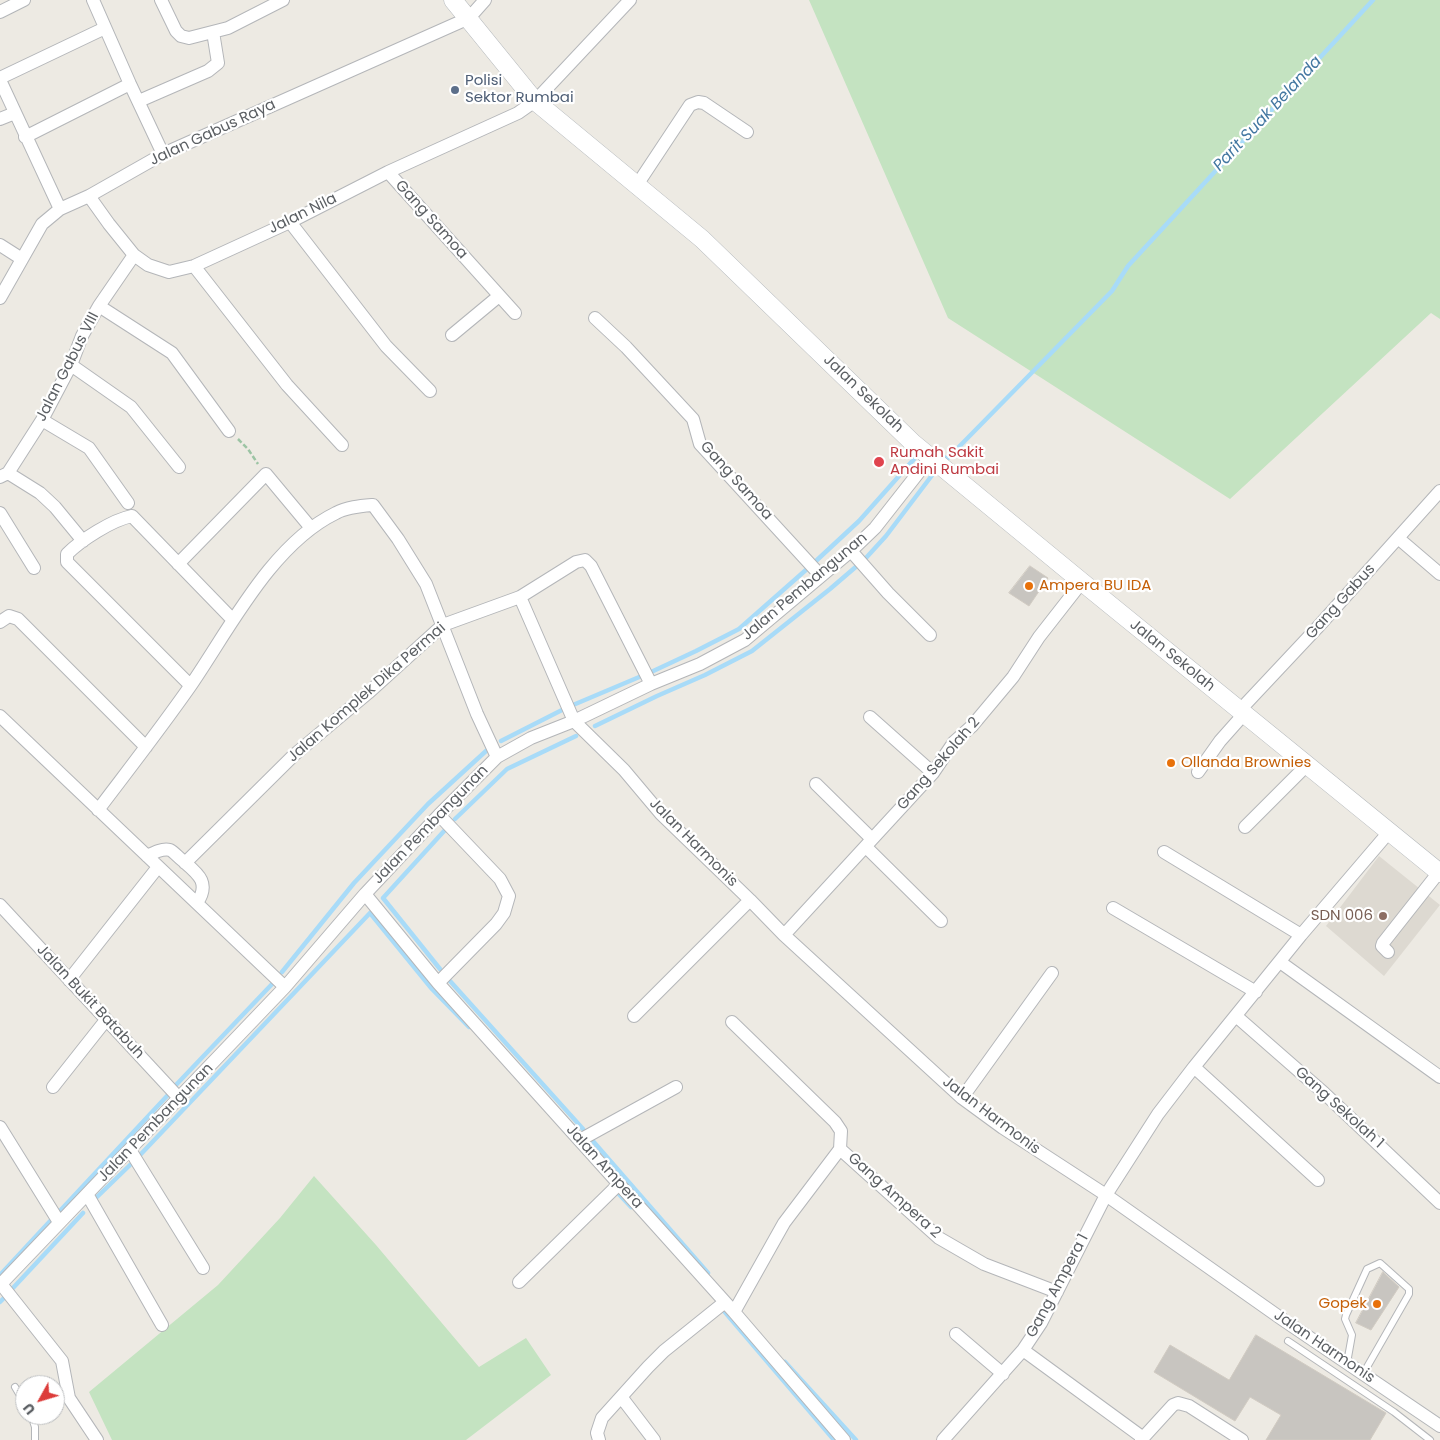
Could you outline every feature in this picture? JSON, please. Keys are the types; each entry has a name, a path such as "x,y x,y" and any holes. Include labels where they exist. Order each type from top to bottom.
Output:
{"street":[{"path":"0,12 24,0"},
{"path":"93,0 130,84 164,154"},
{"path":"161,0 176,31 181,36 189,38 228,28 283,0"},
{"name":"Jalan Sekolah","path":"453,0 535,101 702,239 930,458 1439,872"},
{"path":"468,18 485,0"},
{"name":"Jalan Nila","path":"89,196 134,255 148,265 169,272 194,266 290,222 388,172 518,113 535,101 630,0"},
{"name":"Jalan Gabus Raya","path":"0,298 42,224 60,209 89,196 164,154 468,18"},
{"path":"60,209 25,137 0,79 105,28"},
{"path":"138,101 208,71 218,63 213,32"},
{"path":"25,137 130,84"},
{"path":"637,184 690,105 694,103 704,103 747,132"},
{"path":"0,119 15,113"},
{"name":"Gang Samoa","path":"388,172 515,313"},
{"path":"290,222 386,346 430,392"},
{"path":"0,245 22,259"},
{"name":"Jalan Gabus VIII","path":"4,475 42,420 71,365 82,336 99,306 134,255"},
{"path":"194,266 288,385 342,445"},
{"path":"452,335 499,296"},
{"path":"99,306 172,353 229,431"},
{"name":"Gang Samoa","path":"594,318 626,347 693,419 700,444 821,576"},
{"path":"71,365 131,407 179,467"},
{"path":"42,420 89,448 128,503"},
{"name":"Jalan Pembangunan","path":"0,1285 56,1218 87,1194 180,1099 285,987 365,894 497,756 530,738 574,721 651,684 700,664 745,640 851,551 881,521 930,458"},
{"path":"178,564 266,474 311,528"},
{"path":"4,475 40,493 55,507 83,541"},
{"name":"Gang Gabus","path":"1198,772 1242,712 1440,491"},
{"path":"98,810 146,747 233,620 282,553 311,528 337,512 373,505 398,539 426,584 477,714 497,756"},
{"path":"0,512 34,568"},
{"path":"190,685 67,562 67,554 83,541 121,518 132,516 233,620"},
{"path":"1398,538 1440,574"},
{"path":"851,551 888,593 930,635"},
{"name":"Jalan Komplek Dika Permai","path":"185,863 294,755 368,693 443,625 520,597 576,562 585,560 592,566 651,684"},
{"name":"Gang Sekolah 2","path":"784,935 933,772 954,742 972,726 1012,677 1039,637 1082,582"},
{"path":"520,597 574,721"},
{"path":"0,622 9,616 18,619 146,747"},
{"path":"0,716 285,987"},
{"path":"870,717 933,772"},
{"name":"Jalan Harmonis","path":"574,721 624,770 661,814 784,935 962,1098 1003,1128 1106,1195 1362,1374 1440,1426"},
{"path":"1245,827 1307,765"},
{"path":"816,784 941,921"},
{"path":"438,983 496,924 504,913 509,896 500,879 439,815"},
{"path":"1106,1195 1158,1114 1194,1067 1301,935 1389,832"},
{"path":"147,856 162,850 170,850 185,863 199,876 204,887 202,895 197,902"},
{"path":"1164,852 1301,935"},
{"path":"69,980 158,867"},
{"path":"1388,952 1382,946 1383,943 1439,872"},
{"name":"Jalan Ampera","path":"365,894 438,983 734,1312 844,1440"},
{"path":"634,1016 750,900"},
{"name":"Jalan Bukit Batabuh","path":"0,905 180,1099"},
{"path":"1113,908 1256,992"},
{"path":"1280,962 1440,1077"},
{"path":"962,1098 1052,973"},
{"name":"Gang Sekolah 1","path":"1236,1016 1324,1093 1440,1203"},
{"path":"53,1087 106,1020"},
{"name":"Gang Ampera 2","path":"732,1022 835,1122 841,1131 840,1149 784,1223 734,1312"},
{"path":"1194,1067 1318,1180"},
{"path":"580,1140 676,1087"},
{"path":"0,1127 56,1218"},
{"name":"Gang Ampera 2","path":"840,1149 939,1238 984,1264 1057,1292"},
{"path":"130,1150 203,1268"},
{"path":"519,1282 619,1184"},
{"path":"87,1194 162,1325"},
{"name":"Gang Ampera 1","path":"944,1440 1023,1350 1041,1323 1106,1195"},
{"path":"0,1285 62,1362 65,1368 69,1398 97,1440"},
{"path":"599,1440 597,1433 602,1418 664,1351 725,1302"},
{"path":"956,1334 1003,1374"},
{"path":"1023,1350 1141,1439 1173,1405 1178,1403 1189,1406 1242,1440"},
{"path":"622,1398 654,1440"}],"lane":[{"path":"1347,1363 1352,1335 1345,1319 1346,1315 1367,1269 1380,1263 1409,1289 1409,1294 1362,1374"},
{"path":"1288,1341 1394,1412 1430,1440"},
{"path":"34,1425 35,1440"}],"path":[{"path":"229,431 248,449 266,474"}],"shaded area":[{"name":"SDN 006","path":"1379,856 1440,905 1384,976 1326,926"}],"green space":[{"path":"809,0 1440,0 1440,319 1431,313 1230,499 948,318"},
{"path":"314,1176 376,1245 479,1367 526,1338 551,1375 466,1440 112,1440 89,1392 218,1285 280,1218"}],"building":[{"name":"Ampera BU IDA","path":"1030,566 1048,578 1029,606 1009,593"},
{"name":"Gopek","path":"1383,1272 1399,1287 1371,1330 1356,1323"},
{"path":"1256,1335 1386,1413 1370,1440 1266,1440 1281,1415 1250,1397 1235,1421 1154,1372 1170,1345 1229,1380"}],"waterway":[{"name":"Parit Suak Belanda","path":"937,452 947,459 1112,291 1128,266 1373,0"},
{"path":"817,560 859,521 915,458"},
{"path":"865,559 886,536 933,474"},
{"path":"595,726 752,651 858,565"},
{"path":"649,673 739,629 807,569"},
{"path":"573,705 644,675"},
{"path":"501,741 562,710"},
{"path":"455,819 507,769 576,736"},
{"path":"282,972 354,883 428,804 486,751"},
{"path":"440,969 383,898 445,830"},
{"path":"141,1154 370,913 432,989 469,1027"},
{"path":"450,981 583,1129"},
{"path":"175,1086 274,982"},
{"path":"58,1213 167,1096"},
{"path":"592,1140 708,1273"},
{"path":"97,1197 130,1165"},
{"path":"616,1191 631,1207"},
{"path":"13,1288 83,1213"},
{"path":"0,1275 52,1219"},
{"path":"0,1302 4,1298"},
{"path":"724,1311 834,1440"},
{"path":"785,1362 856,1440"}],"place":[{"name":"Polisi Sektor Rumbai","path":"455,90"},
{"name":"Rumah Sakit Andini Rumbai","path":"879,462"},
{"name":"Ampera BU IDA","path":"1029,586"},
{"name":"Ollanda Brownies","path":"1171,763"},
{"name":"SDN 006","path":"1383,916"},
{"name":"Gopek","path":"1377,1304"}]}
